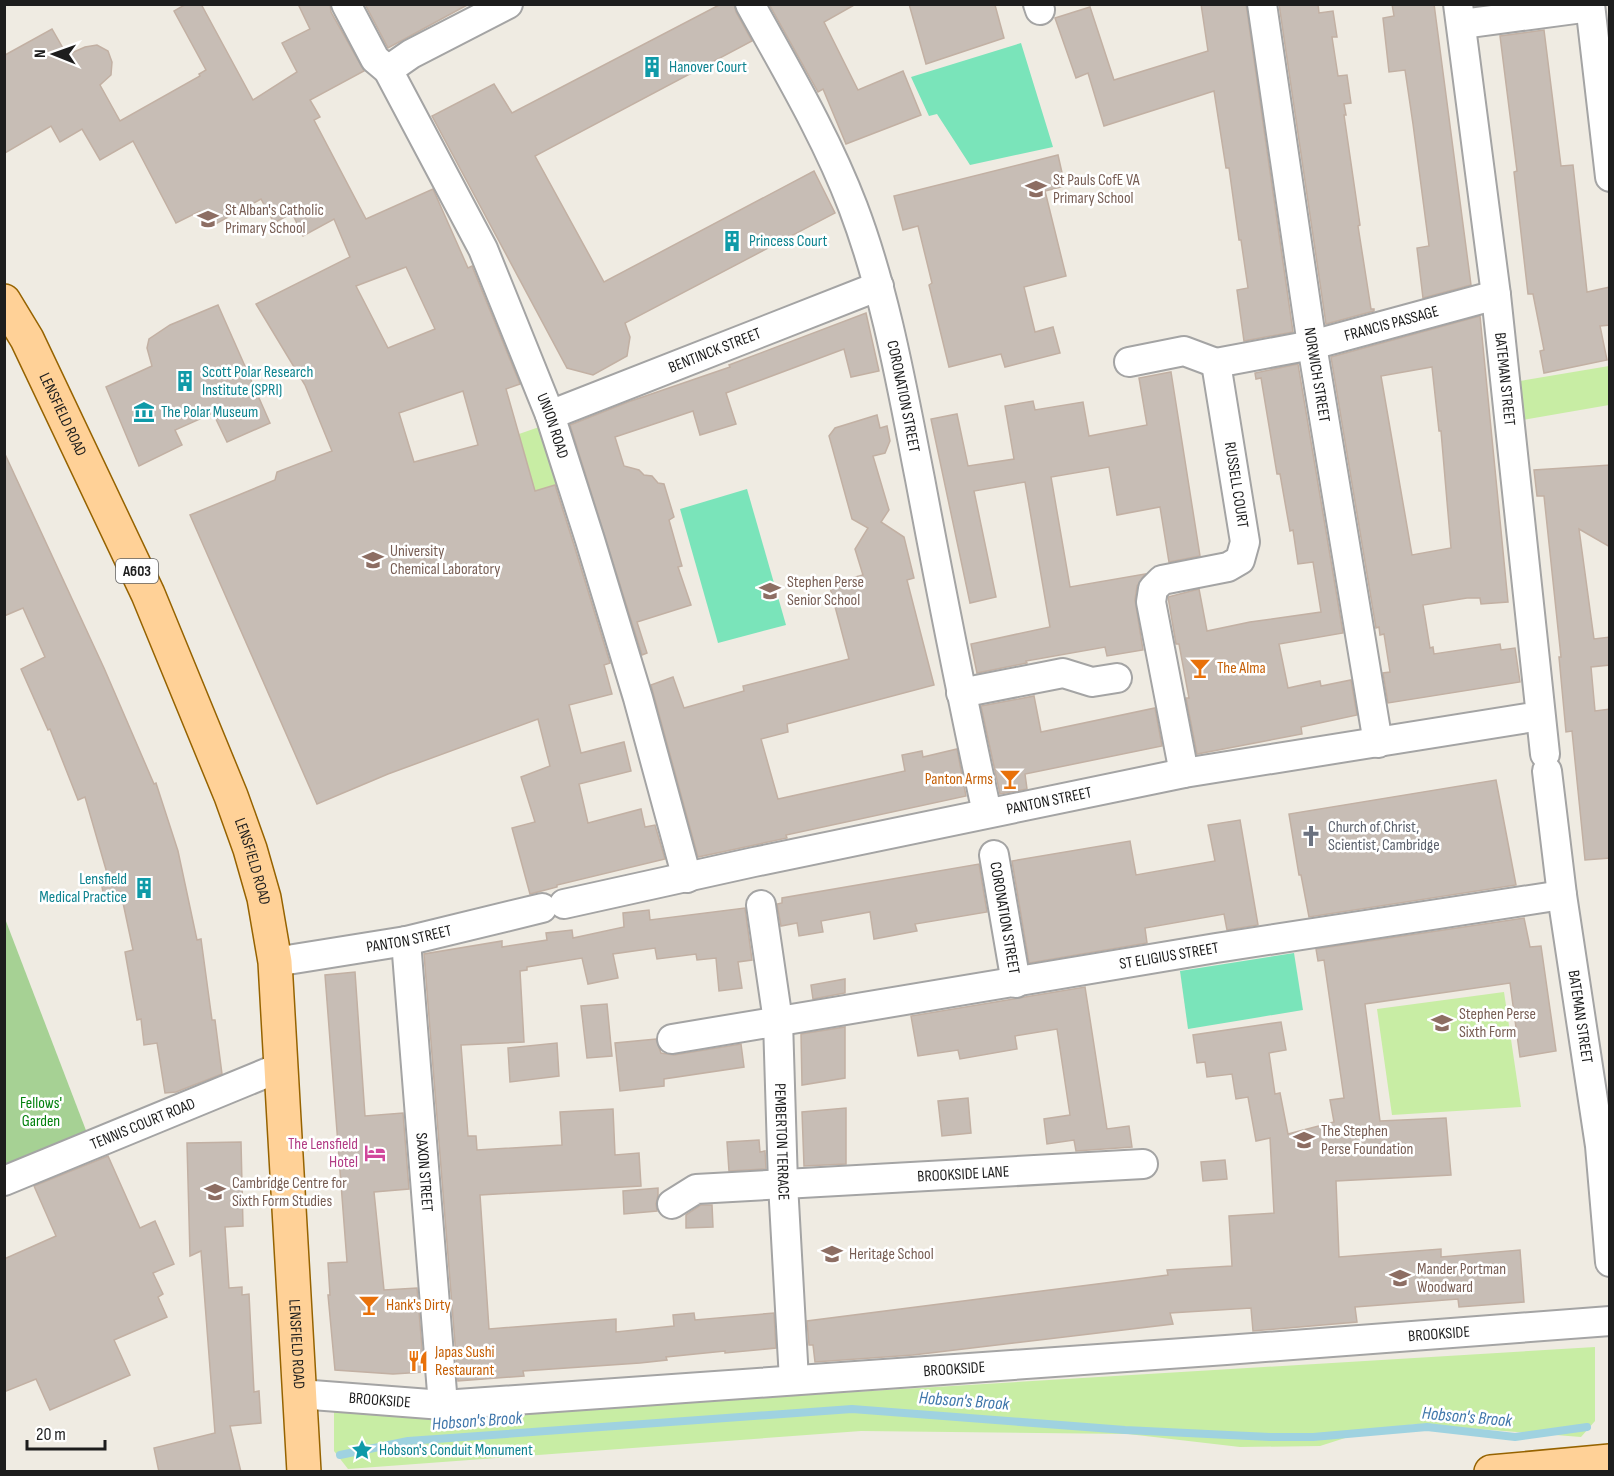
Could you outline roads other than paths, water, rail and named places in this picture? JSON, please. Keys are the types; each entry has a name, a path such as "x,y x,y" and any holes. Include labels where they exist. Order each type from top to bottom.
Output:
{"main road":[{"name":"LENSFIELD ROAD","path":"4,301 27,339 123,540 168,642 231,796 264,898 275,962 304,1472"},
{"path":"1491,1472 1610,1461"}],"street":[{"name":"UNION ROAD","path":"346,4 375,59 388,70 483,249 550,415 634,686 687,878"},
{"path":"388,70 411,54 508,4"},
{"name":"CORONATION STREET","path":"750,4 822,136 853,207 879,286 903,394 961,693 987,813"},
{"name":"NORWICH STREET","path":"1262,4 1312,345 1378,743"},
{"path":"1460,14 1590,6 1610,177"},
{"name":"BATEMAN STREET","path":"1460,14 1496,295 1540,716 1562,895 1600,1146 1610,1262"},
{"name":"BENTINCK STREET","path":"550,415 879,286"},
{"name":"FRANCIS PASSAGE","path":"1216,363 1312,345 1496,295"},
{"path":"1128,362 1184,351 1216,363"},
{"name":"RUSSELL COURT","path":"1184,773 1151,602 1153,589 1162,580 1228,567 1240,560 1245,542 1216,363"},
{"path":"961,693 1063,673 1092,682 1117,678"},
{"name":"PANTON STREET","path":"275,962 406,941 553,906 1184,773 1540,716"},
{"name":"CORONATION STREET","path":"994,855 1016,983"},
{"name":"ST ELIGIUS STREET","path":"672,1039 1216,948 1562,895"},
{"name":"PEMBERTON TERRACE","path":"761,905 778,1021 783,1184 794,1380"},
{"name":"SAXON STREET","path":"406,941 442,1405"},
{"name":"TENNIS COURT ROAD","path":"4,1181 281,1067"},
{"name":"BROOKSIDE LANE","path":"672,1204 696,1189 1143,1164"},
{"name":"BROOKSIDE","path":"299,1394 442,1405 1610,1320"}],"waterway":[{"name":"Hobson's Brook","path":"340,1455 408,1441 852,1409 1125,1430 1270,1437 1313,1437 1427,1427 1515,1437 1587,1427"}],"place":[{"name":"Hanover Court","path":"652,67"},
{"name":"St Pauls CofE VA Primary School","path":"1036,189"},
{"name":"St Alban's Catholic Primary School","path":"208,219"},
{"name":"Princess Court","path":"732,241"},
{"name":"Scott Polar Research Institute (SPRI)","path":"185,381"},
{"name":"The Polar Museum","path":"144,412"},
{"name":"University Chemical Laboratory","path":"373,560"},
{"name":"Stephen Perse Senior School","path":"770,591"},
{"name":"The Alma","path":"1200,668"},
{"name":"Panton Arms","path":"1010,779"},
{"name":"Church of Christ, Scientist, Cambridge","path":"1311,836"},
{"name":"Lensfield Medical Practice","path":"144,888"},
{"name":"Stephen Perse Sixth Form","path":"1442,1023"},
{"name":"The Stephen Perse Foundation","path":"1304,1140"},
{"name":"The Lensfield Hotel","path":"375,1153"},
{"name":"Cambridge Centre for Sixth Form Studies","path":"215,1192"},
{"name":"Heritage School","path":"832,1254"},
{"name":"Mander Portman Woodward","path":"1400,1278"},
{"name":"Hank's Dirty","path":"369,1305"},
{"name":"Japas Sushi Restaurant","path":"418,1361"},
{"name":"Hobson's Conduit Monument","path":"362,1450"}],"park label":[{"name":"Fellows' Garden","path":"41,1112"}]}
